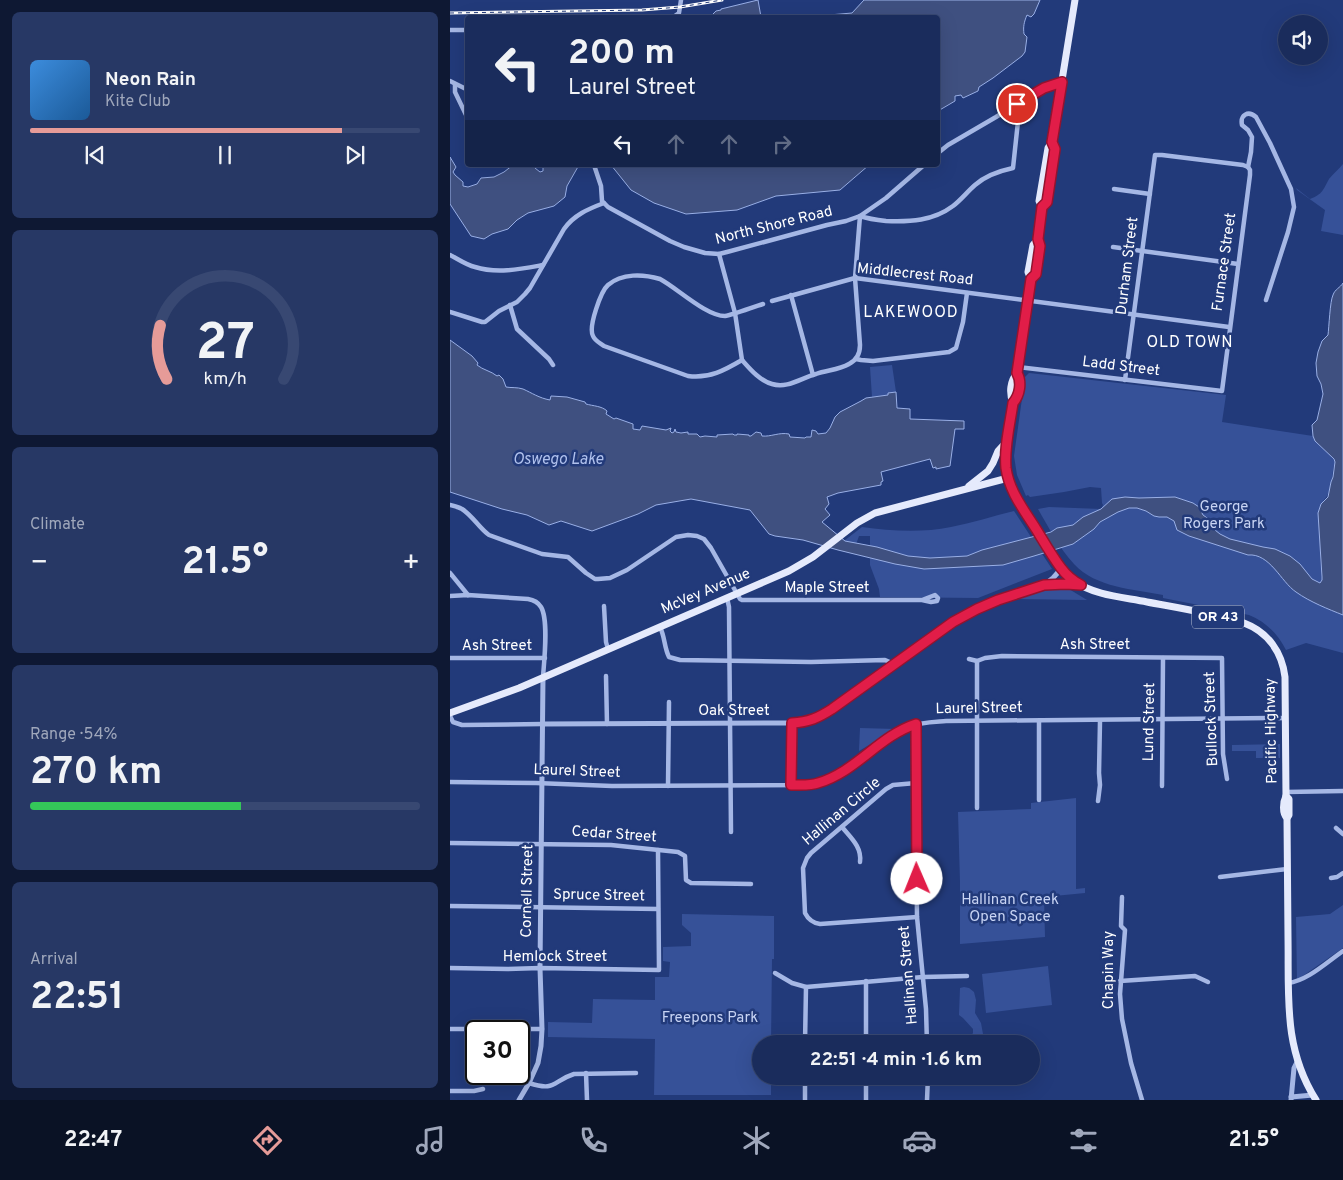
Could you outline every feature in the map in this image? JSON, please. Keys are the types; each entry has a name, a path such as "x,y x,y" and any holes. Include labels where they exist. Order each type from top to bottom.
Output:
{"main road":[{"name":"OR 43","path":"1008,478 1006,459 1013,403 1018,398 1020,379 1017,370 1031,279 1028,272 1033,244 1038,239 1042,207 1039,201 1048,148 1052,142 1074,0"},
{"name":"McVey Avenue","path":"966,489 988,472 994,463 998,451 1008,439"},
{"name":"McVey Avenue","path":"450,714 519,688 796,568 846,531 875,513 1008,478"},
{"name":"Pacific Highway","path":"1008,478 1024,510 1059,566 1074,581 1091,590 1110,596 1234,620 1256,628 1270,641 1279,654 1285,677 1286,794 1289,799 1287,869 1290,1030 1297,1062 1315,1097"}],"street":[{"path":"676,15 679,13 681,0"},
{"path":"450,30 465,30"},
{"path":"940,151 948,144 1044,88 1062,82"},
{"path":"452,83 465,89"},
{"path":"452,83 465,113"},
{"path":"718,254 735,313 742,360 760,379 773,385 786,385 850,364 860,352 855,278 860,216 870,219 904,222 930,218 952,206 985,177 1013,168 1019,112 1017,104"},
{"name":"Furnace Street","path":"1222,391 1250,175 1248,167 1252,137 1242,125 1241,120 1246,114 1256,117 1291,189 1294,207 1266,300"},
{"name":"Durham Street","path":"1125,380 1155,155 1248,167"},
{"path":"450,312 482,322 487,321 499,311 517,302 525,294 570,221 604,203 595,167"},
{"name":"North Shore Road","path":"604,203 619,214 677,245 705,253 718,254 860,216 886,198 922,167"},
{"path":"1114,189 1150,194"},
{"path":"1113,247 1238,264"},
{"path":"450,255 467,265 493,271 543,265"},
{"path":"742,360 708,376 688,376 604,346 593,338 592,333 592,324 598,303 606,286 621,278 642,275 652,276 667,282 712,313 723,316 762,304"},
{"name":"Middlecrest Road","path":"772,302 855,278 1230,327"},
{"path":"856,359 874,361 948,352 956,348 963,322 967,293"},
{"path":"791,296 813,375"},
{"path":"510,305 517,329 549,359 552,365"},
{"name":"Ladd Street","path":"1017,370 1222,391"},
{"path":"450,505 462,509 489,535 542,554 568,557 594,579 610,578 639,564 676,537 697,536 704,539 711,548 737,594"},
{"name":"Oak Street","path":"1044,585 1053,578 1059,566"},
{"path":"450,573 468,595"},
{"name":"Oak Street","path":"450,714 453,722 457,724 807,722 821,716 953,622 969,613 998,600 1044,585 1081,585"},
{"name":"Maple Street","path":"737,594 740,599 747,601 922,600"},
{"path":"450,596 528,598 538,603 542,607 545,618 543,677"},
{"path":"727,598 729,606 730,660 731,832"},
{"path":"604,606 608,649"},
{"path":"660,627 664,635 669,657 680,660 790,660 811,662 885,660 894,664"},
{"name":"Ash Street","path":"968,659 977,661 1002,656 1222,658"},
{"name":"Ash Street","path":"450,658 545,658"},
{"name":"Lund Street","path":"1162,786 1163,658"},
{"name":"Bullock Street","path":"1222,658 1223,754 1227,778"},
{"path":"977,661 977,808"},
{"path":"606,676 607,724"},
{"name":"Cornell Street","path":"530,1081 538,1063 542,1029 540,908 543,677"},
{"path":"668,786 669,702"},
{"name":"Laurel Street","path":"450,782 612,786 812,785 827,780 854,765 896,733 916,724 946,722 1286,718"},
{"path":"1098,801 1100,785 1098,773 1100,720"},
{"path":"1039,721 1039,800"},
{"path":"791,785 792,723"},
{"name":"Hallinan Street","path":"916,724 917,917 927,1035"},
{"name":"Hallinan Circle","path":"916,783 893,785 886,789 811,853 804,864 802,874 804,908 807,918 813,922 820,924 917,917"},
{"path":"1286,794 1343,791"},
{"path":"842,827 860,849 860,862"},
{"path":"1336,828 1343,834"},
{"name":"Cedar Street","path":"450,843 611,845 678,852 685,856 686,880 691,884 751,884"},
{"path":"658,850 658,909"},
{"path":"1220,877 1287,869"},
{"path":"1331,878 1343,873"},
{"name":"Chapin Way","path":"1122,897 1122,926 1124,930 1120,981 1122,1019 1130,1063 1142,1100"},
{"name":"Spruce Street","path":"450,906 658,909"},
{"name":"Hemlock Street","path":"450,968 659,970 658,909"},
{"path":"1288,983 1305,978 1343,951"},
{"path":"775,973 792,983 806,987 922,977 967,976"},
{"path":"1120,981 1195,976 1208,982"},
{"path":"866,981 866,1035"},
{"path":"805,1035 806,987"},
{"path":"450,1029 542,1029"},
{"path":"1297,1062 1294,1068 1291,1098 1315,1097"},
{"path":"586,1073 587,1100"},
{"path":"530,1083 552,1086 567,1076 574,1074 636,1073"},
{"name":"Cornell Street","path":"519,1100 528,1085"},
{"path":"805,1085 805,1100"},
{"path":"866,1085 866,1100"},
{"path":"927,1100 928,1085"},
{"path":"450,1091 483,1089"}],"green space":[{"path":"1343,164 1343,235 1321,231 1325,210 1297,190 1296,188 1310,199 1318,195"},
{"path":"892,365 896,392 889,393 889,395 872,397 870,367"},
{"name":"George Rogers Park","path":"1029,373 1226,395 1222,422 1313,436 1335,462 1329,493 1323,501 1320,556 1322,583 1343,613 1343,653 1306,643 1286,650 1271,629 1249,615 1163,598 1163,595 1104,583 1083,572 1074,564 1059,545 1038,509 1049,507 1101,509 1103,505 1101,488 1090,487 1030,497 1026,496 1017,475 1014,456 1025,377"},
{"path":"1014,511 1052,569 978,598 880,597 870,565 870,536 859,536 854,550 840,544 862,527 917,531 940,529"},
{"path":"1064,586 1087,600 1015,599 1045,588"},
{"path":"860,728 896,729 859,751"},
{"path":"1280,744 1280,758 1256,758 1256,751 1232,751 1232,745"},
{"name":"Hallinan Creek Open Space","path":"1076,798 1076,889 1085,888 1085,893 1044,897 1045,937 960,944 958,812 1031,809 1031,803"},
{"path":"1343,905 1343,948 1297,980 1296,917 1330,914"},
{"name":"Freepons Park","path":"682,914 774,916 771,1035 752,1035 752,1085 771,1085 771,1095 654,1095 655,1039 548,1037 548,1022 592,1023 593,999 655,1000 655,977 669,977 670,962 663,961 663,947 691,946 691,933 682,925"},
{"path":"1048,966 1052,1005 986,1013 982,974"},
{"path":"960,988 969,988 974,992 976,1000 975,1013 981,1023 982,1035 972,1035 973,1029 959,1015"}],"water":[{"path":"758,0 761,15 713,14 721,9"},
{"path":"864,0 1040,0 1034,14 1031,17 1027,15 1025,20 1024,34 1027,37 1025,52 1022,56 979,87 978,91 963,98 961,95 955,96 955,101 940,110 940,15 829,15 852,13"},
{"path":"450,157 456,167 453,172 463,182 463,186 468,187 477,184 481,178 494,177 510,167 535,167 540,172 543,171 543,167 578,167 567,186 565,197 554,206 528,213 508,229 492,234 484,239 471,236 450,204"},
{"path":"613,167 867,167 840,190 776,196 737,210 686,214 654,203 631,190"},
{"name":"Oswego Lake","path":"1343,283 1343,615 1313,602 1296,592 1263,559 1189,536 1177,530 1174,521 1167,517 1154,516 1137,508 1129,508 1118,512 1100,522 1094,529 1073,544 1003,565 924,569 895,564 803,540 775,536 769,534 750,510 691,499 656,505 638,514 592,531 561,521 549,525 527,515 450,492 450,340 472,356 479,367 497,376 499,375 506,387 523,389 550,400 551,396 567,397 585,402 586,404 605,409 607,411 606,414 614,419 633,424 633,429 640,430 642,426 666,430 671,428 670,431 672,433 675,429 676,432 688,432 688,434 697,434 700,437 717,437 717,435 733,434 751,436 756,432 761,433 762,436 789,434 790,437 805,438 811,437 812,430 818,434 826,433 840,412 866,398 896,392 897,408 910,409 910,419 964,421 964,429 955,429 950,466 933,468 930,459 881,472 883,481 881,485 838,493 827,497 829,504 825,509 830,515 822,522 845,541 877,547 908,556 930,558 967,556 982,550 1051,532 1057,528 1073,525 1083,517 1101,509 1112,499 1125,497 1175,497 1199,507 1203,515 1210,520 1215,530 1220,534 1230,539 1275,549 1290,556 1300,564 1312,579 1320,583 1322,577 1318,513 1321,504 1328,497 1335,462 1315,441 1313,436 1312,425 1317,420 1323,394 1317,376 1316,363 1322,341 1328,335 1333,295"}],"railway":[{"path":"450,13 642,10 680,7 722,0"}],"district":[{"name":"LAKEWOOD","path":"911,313"},
{"name":"OLD TOWN","path":"1190,343"}],"route":[{"path":"917,879 916,724 896,733 854,765 827,780 812,785 791,785 792,723 812,720 821,716 953,622 977,609 1044,585 1081,585 1061,569 1011,487 1006,467 1006,451 1013,403 1018,398 1020,379 1017,373 1031,279 1036,274 1040,246 1038,239 1042,207 1047,202 1055,149 1052,142 1062,82 1044,88 1017,104"}]}
